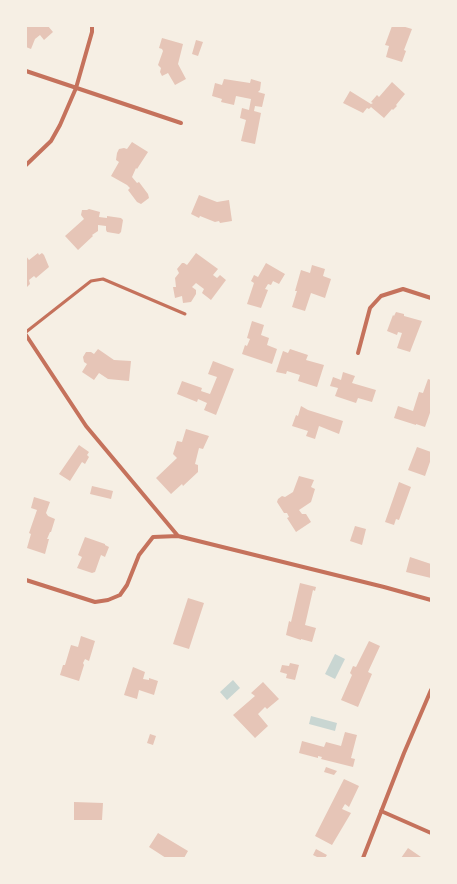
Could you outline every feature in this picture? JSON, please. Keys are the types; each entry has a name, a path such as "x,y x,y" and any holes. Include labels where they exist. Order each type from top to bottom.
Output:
{"street":[{"path":"26,164 51,141 60,125 76,88 92,32 92,26"},
{"path":"26,71 181,123"},
{"path":"358,353 370,308 382,296 403,289 431,298"},
{"path":"26,333 86,426 178,536"},
{"path":"26,580 95,602 108,600 120,594 127,585 139,555 153,537 178,536 431,600"},
{"path":"363,858 431,690"},
{"path":"381,811 431,833"}],"lane":[{"path":"26,333 91,281 103,279 185,314"}],"shaded area":[{"path":"335,654 345,659 335,679 325,674"},
{"path":"233,680 240,688 227,700 220,692"},
{"path":"311,716 337,723 335,731 309,724"}],"building":[{"path":"26,26 48,26 53,32 44,40 40,35 35,39 31,49 26,47"},
{"path":"392,26 402,26 412,29 404,50 406,51 402,62 386,57 389,46 385,45"},
{"path":"162,38 183,44 178,64 186,79 175,85 168,73 162,76 160,72 161,68 158,65 163,51 159,48"},
{"path":"196,40 203,42 198,56 192,54"},
{"path":"224,79 250,83 251,79 261,82 260,90 258,92 265,94 262,107 255,106 254,111 261,113 255,144 241,141 246,120 240,118 242,108 249,110 251,99 236,96 234,105 221,102 222,99 212,96 215,83 222,85"},
{"path":"392,82 405,94 396,105 397,106 384,118 371,107 369,109 367,108 363,113 343,103 350,91 371,104 377,95 379,97"},
{"path":"132,142 148,152 137,169 136,168 132,177 137,183 139,182 148,194 149,198 141,204 137,202 128,190 130,188 127,185 111,176 119,162 116,160 119,149 127,149"},
{"path":"199,195 217,202 229,200 232,221 220,223 219,221 215,222 200,216 199,218 191,214"},
{"path":"89,209 100,212 99,217 107,218 107,216 121,218 123,220 121,232 119,234 107,232 106,226 98,225 98,231 92,235 93,236 78,250 65,236 84,219 81,215 82,210"},
{"path":"38,253 39,255 42,253 44,255 49,267 36,278 34,276 29,280 30,284 26,288 26,256 29,260"},
{"path":"196,253 218,269 213,275 217,278 220,275 226,280 211,300 202,293 204,289 196,283 192,287 196,290 196,294 191,302 183,303 182,296 175,298 173,287 176,287 175,278 179,273 177,269 182,263 187,265"},
{"path":"266,263 285,274 279,284 273,281 271,285 268,284 265,289 268,290 261,308 247,304 254,283 251,281 254,275 258,277"},
{"path":"312,265 325,269 323,276 331,279 325,298 311,293 305,311 292,307 301,270 310,273"},
{"path":"396,312 422,321 410,352 397,348 402,333 398,332 397,335 387,331 393,315 394,316"},
{"path":"252,321 264,325 261,335 269,338 267,345 277,349 272,364 242,354 245,345 247,346 250,339 247,338"},
{"path":"98,349 114,360 131,361 129,381 108,379 99,373 94,380 82,372 87,364 84,362 83,357 86,352 91,352 94,354"},
{"path":"290,349 308,355 306,360 324,365 317,387 298,381 300,375 287,371 286,374 276,372 283,351 288,353"},
{"path":"213,361 234,369 216,415 204,410 207,403 198,399 197,402 177,394 182,381 202,388 201,391 210,394 217,377 208,374"},
{"path":"343,372 355,376 352,383 376,390 372,402 358,398 356,403 335,396 338,388 330,386 333,377 341,380"},
{"path":"428,379 431,380 431,410 425,427 394,418 398,406 413,411 419,392 423,393"},
{"path":"301,406 308,410 343,421 339,434 319,426 315,439 306,436 308,431 292,426 296,415 298,416"},
{"path":"186,429 209,436 203,449 199,448 195,464 198,465 198,472 183,486 182,484 171,494 156,478 177,458 173,454 177,441 182,442"},
{"path":"79,445 89,452 87,455 89,457 85,464 82,462 70,481 59,474"},
{"path":"417,447 431,452 431,459 425,476 408,470"},
{"path":"299,476 314,480 311,487 315,489 311,502 299,510 302,514 306,514 311,522 296,532 287,518 289,517 287,513 284,513 277,502 282,496 285,497 293,492"},
{"path":"399,482 411,487 399,520 396,519 394,525 385,522"},
{"path":"92,486 113,491 111,499 90,494"},
{"path":"34,497 50,502 46,513 48,516 55,519 47,539 49,539 45,554 27,548 31,534 29,533 37,510 31,508"},
{"path":"355,526 366,529 362,545 350,541"},
{"path":"85,537 105,544 109,547 105,557 101,555 95,572 92,573 77,568 82,557 78,555"},
{"path":"410,557 431,564 431,578 406,572"},
{"path":"300,583 316,587 315,591 313,590 305,625 316,628 312,642 286,635 289,621 291,622"},
{"path":"188,598 204,603 189,649 173,644"},
{"path":"81,636 95,641 89,661 85,659 83,663 84,665 79,681 60,675 63,665 65,665 71,645 78,647"},
{"path":"369,641 380,646 368,672 372,674 358,707 341,700 352,675 350,673 353,666 356,667"},
{"path":"290,663 299,665 295,680 286,678 287,674 280,672 282,665 289,666"},
{"path":"133,667 145,672 143,679 149,680 149,678 158,681 154,695 139,690 137,699 124,695"},
{"path":"263,682 279,699 267,709 265,707 258,714 268,726 255,738 233,715 255,696 251,693"},
{"path":"345,732 357,735 351,758 355,759 353,767 321,759 322,757 318,756 318,758 299,753 302,741 324,747 326,742 341,746"},
{"path":"150,734 156,736 153,745 147,743"},
{"path":"326,767 337,771 334,775 324,772"},
{"path":"344,779 359,786 349,807 345,804 342,809 351,813 332,845 315,836"},
{"path":"74,802 103,803 102,820 74,820"},
{"path":"158,833 188,851 184,858 166,858 149,847"},
{"path":"408,848 421,857 421,858 401,858"},
{"path":"316,849 327,855 325,858 319,858 313,855"}]}
